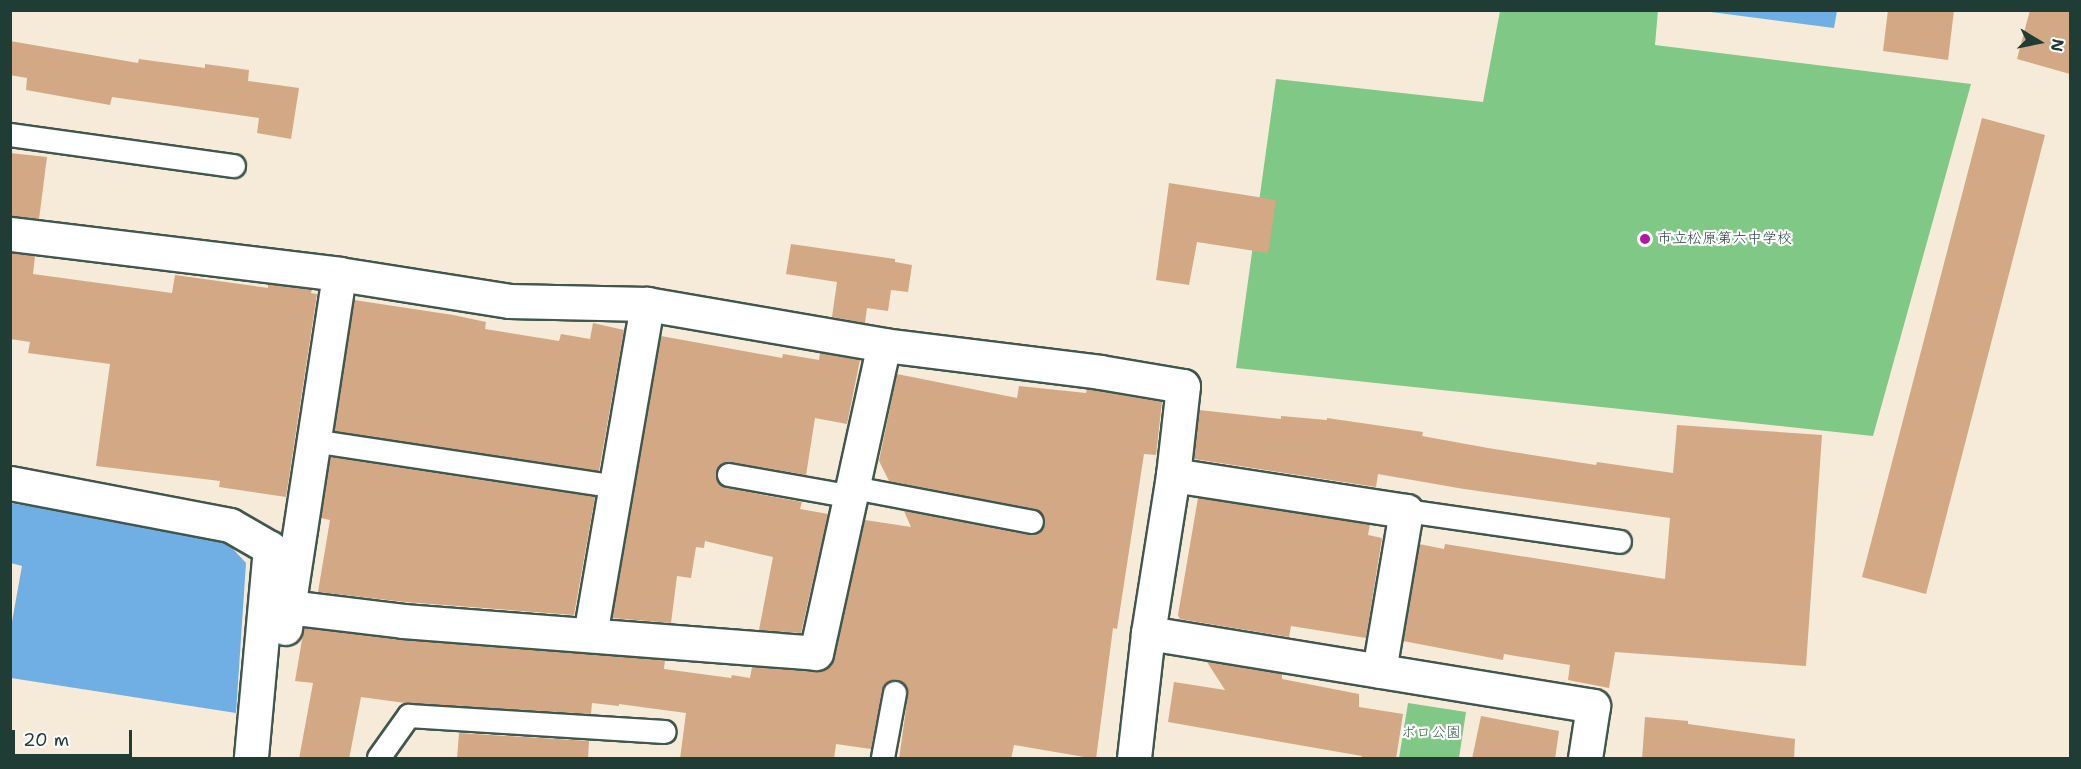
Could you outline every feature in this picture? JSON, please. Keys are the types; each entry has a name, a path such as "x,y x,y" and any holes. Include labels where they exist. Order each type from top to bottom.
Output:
{"street":[{"path":"10,234 339,274 508,301 647,304 884,345 1100,372 1183,386 1173,475 1148,633 1134,759"},
{"path":"256,711 279,663 339,274"},
{"path":"591,635 647,304"},
{"path":"288,607 403,621 816,653 884,345"},
{"path":"1173,475 1406,511 1379,670"},
{"path":"10,483 230,525 270,548 251,759"},
{"path":"1148,633 1593,706 1585,759"}],"lane":[{"path":"10,135 234,166"},
{"path":"313,441 616,488"},
{"path":"729,475 1032,522"},
{"path":"1406,511 1620,542"},
{"path":"883,759 895,693"},
{"path":"379,759 409,716 664,732"}],"green space":[{"path":"1658,10 1655,45 1971,84 1873,436 1236,368 1276,79 1483,102 1500,11"},
{"name":"ボロ公園","path":"1408,703 1466,712 1459,758 1399,758"}],"water":[{"path":"1703,11 1837,11 1834,28"},
{"path":"10,503 222,537 246,563 236,713 11,678 11,627 22,566 11,563"}],"building":[{"path":"1888,10 1954,10 1948,60 1883,51"},
{"path":"2030,10 2070,10 2070,74 2017,59"},
{"path":"10,41 138,63 139,59 205,68 205,64 249,70 248,81 299,88 291,139 257,133 259,118 112,97 110,105 26,90 27,78 10,75"},
{"path":"1982,118 2045,135 1926,594 1862,577"},
{"path":"10,153 47,157 39,219 10,216"},
{"path":"1169,183 1276,200 1268,253 1197,242 1189,285 1156,280"},
{"path":"791,244 895,259 895,262 912,265 908,292 891,290 888,311 867,308 865,323 832,317 837,282 786,274"},
{"path":"10,253 35,256 33,274 172,293 175,275 268,288 268,284 312,290 311,293 317,294 286,497 219,487 220,481 96,466 110,364 28,353 30,342 10,339"},
{"path":"354,300 453,315 486,322 485,329 559,341 561,334 590,339 593,323 624,330 599,471 334,431"},
{"path":"661,336 782,358 783,354 819,360 820,353 860,360 847,424 815,418 806,475 731,462 724,463 716,472 717,480 726,488 802,502 800,509 828,514 801,633 759,630 773,557 705,541 704,548 696,547 691,578 677,576 671,623 612,618"},
{"path":"897,374 1017,398 1019,386 1086,393 1087,389 1162,402 1156,455 1144,454 1117,629 1113,628 1096,759 1014,745 1011,759 899,759 908,695 904,683 897,680 885,684 882,690 871,749 836,744 834,759 680,759 686,713 619,704 619,706 592,703 591,714 405,703 361,697 349,759 299,759 313,683 295,681 304,628 402,640 665,660 664,669 731,678 732,675 750,678 752,667 815,672 830,665 834,657 865,520 911,527 904,511 1029,535 1042,531 1045,518 1035,509 889,481 879,461"},
{"path":"1199,410 1281,419 1281,416 1327,420 1327,418 1423,432 1422,436 1488,448 1596,465 1597,462 1673,473 1677,425 1822,435 1806,666 1615,652 1609,688 1568,680 1570,665 1504,654 1503,660 1403,641 1419,544 1444,549 1445,544 1665,579 1670,518 1464,489 1378,474 1376,487 1194,459"},
{"path":"330,457 595,497 574,615 405,602 318,592 330,520 321,518"},
{"path":"1198,498 1370,524 1368,535 1382,538 1366,638 1291,626 1289,637 1180,619 1178,615"},
{"path":"1207,662 1282,674 1282,679 1359,694 1359,707 1403,714 1396,759 1361,759 1362,756 1168,722 1174,682 1225,690"},
{"path":"1481,716 1559,731 1555,759 1472,759"},
{"path":"1645,717 1688,721 1688,724 1795,739 1794,759 1642,759"},
{"path":"459,733 589,741 588,759 457,759"}],"place":[{"name":"市立松原第六中学校","path":"1645,239"}]}
